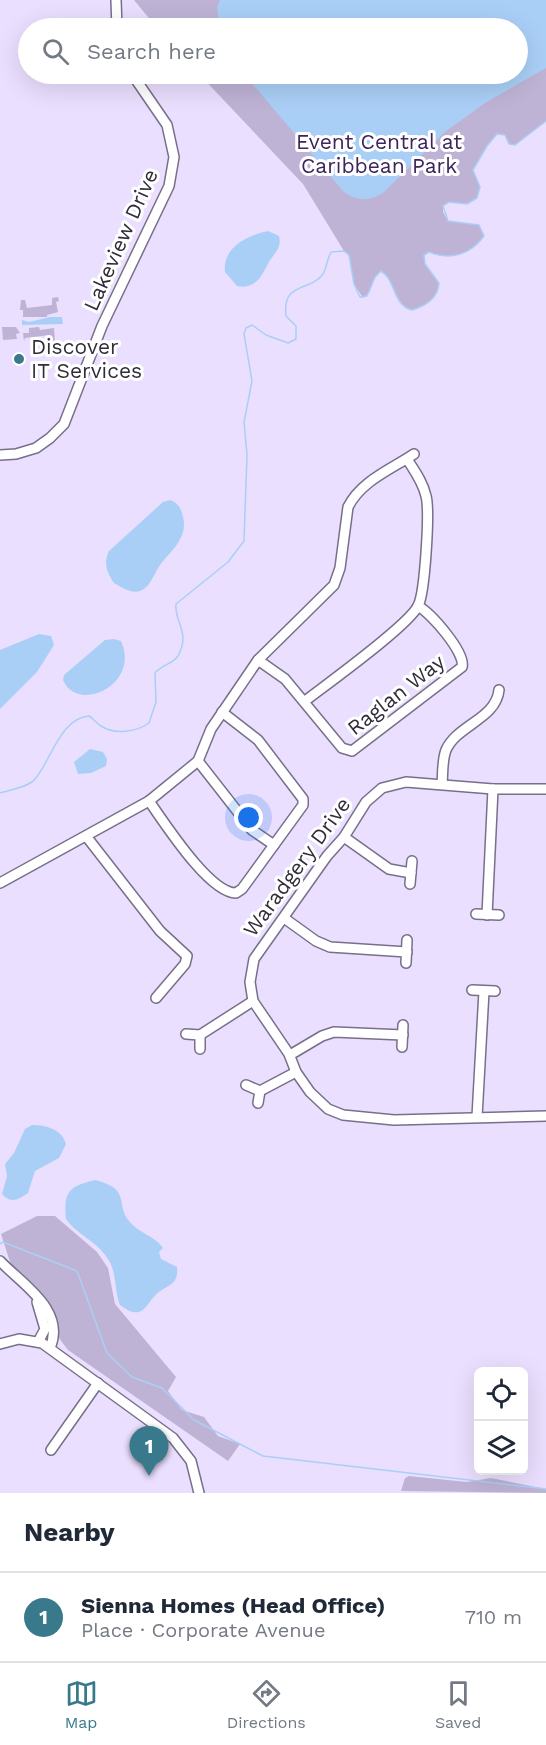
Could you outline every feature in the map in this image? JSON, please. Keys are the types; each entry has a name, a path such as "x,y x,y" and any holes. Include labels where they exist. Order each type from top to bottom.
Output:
{"street":[{"path":"116,0 117,18"},
{"name":"Lakeview Drive","path":"0,455 16,454 36,448 64,424 102,326 169,186 174,158 167,125 139,84"},
{"path":"0,883 148,801 198,761 211,729 258,660 334,585 340,568 348,507 352,499 366,483 410,456 426,495 427,509 423,586 418,606 402,623 305,701 285,679 258,660"},
{"name":"Raglan Way","path":"305,701 342,748 349,751 356,750 459,670 463,664 462,656 436,623 418,606"},
{"path":"442,784 444,758 448,746 495,705 499,690"},
{"path":"148,801 203,873 227,892 236,893 242,889 303,805 303,799 258,740 222,712"},
{"path":"198,761 252,830 274,845"},
{"name":"Waradgery Drive","path":"253,1002 250,982 254,959 327,856 344,837 366,802 382,788 399,782 493,789 546,789"},
{"path":"487,915 493,789"},
{"path":"86,836 160,931 187,956 185,964 156,998"},
{"path":"344,837 389,868 411,873"},
{"path":"410,884 412,861"},
{"path":"476,914 499,915"},
{"path":"284,918 316,941 330,947 407,952"},
{"path":"406,963 407,940"},
{"path":"472,990 495,991"},
{"path":"477,1116 484,991"},
{"path":"186,1034 200,1035 253,1002 290,1055 296,1072 319,1102 343,1115 394,1120 477,1116 488,1119 516,1115 546,1116"},
{"path":"402,1047 403,1024"},
{"path":"290,1055 322,1036 334,1032 403,1035"},
{"path":"200,1035 201,1048"},
{"path":"260,1091 296,1072"},
{"path":"246,1085 260,1091"},
{"path":"258,1103 260,1091"},
{"path":"0,1261 52,1316 55,1326 50,1348"},
{"path":"27,1287 44,1319 44,1334 38,1342"},
{"path":"0,1344 19,1340 38,1342 50,1348 98,1383 181,1446 191,1461 200,1493"},
{"path":"51,1450 98,1383"}],"green space":[{"name":"Event Central at Caribbean Park","path":"134,0 546,0 546,121 515,145 509,144 505,135 497,134 473,170 480,187 477,198 467,204 449,202 443,206 443,212 448,221 479,225 484,236 473,247 460,254 445,256 429,252 424,255 425,264 439,283 438,289 429,302 409,310 400,301 389,279 381,271 363,298 354,284 349,256 303,184 208,84 528,84 528,18 149,18"},
{"path":"58,297 59,301 56,302 58,312 47,315 47,317 23,317 23,310 20,310 21,300 25,300 27,308 52,305 52,298"},
{"path":"2,327 16,327 20,333 16,334 17,339 3,340"},
{"path":"39,327 40,330 54,328 55,342 51,343 50,335 25,338 24,341 23,333 29,333 29,328"},
{"path":"37,1216 55,1216 97,1252 108,1268 115,1304 176,1377 168,1391 182,1410 204,1417 218,1436 240,1444 228,1461 68,1350 59,1338 51,1308 11,1265 1,1234"},
{"path":"409,1476 467,1482 491,1478 546,1489 546,1493 401,1491 405,1478"}],"water":[{"path":"220,0 546,0 546,68 528,78 528,18 218,18 217,8"},
{"path":"252,84 518,84 485,103 446,131 384,192 369,199 359,199 344,192"},
{"path":"268,231 279,236 280,244 277,250 254,284 244,287 237,286 225,272 228,256 244,239"},
{"path":"62,317 63,324 22,325 22,320 29,322"},
{"path":"170,500 179,506 182,513 184,529 182,536 144,589 133,592 126,590 114,583 109,575 106,560 109,551 163,502"},
{"path":"39,634 51,636 54,645 37,672 0,709 0,650"},
{"path":"105,640 121,641 125,657 122,670 115,682 105,690 93,694 81,694 70,690 63,680 64,675"},
{"path":"90,749 103,752 107,759 106,766 91,773 78,774 74,762"},
{"path":"32,1125 57,1131 66,1144 59,1158 35,1171 28,1193 18,1199 8,1199 2,1194 7,1176 5,1164 14,1153 25,1129"},
{"path":"95,1180 107,1184 118,1192 129,1221 160,1244 163,1248 159,1252 161,1259 177,1267 175,1280 159,1292 140,1312 128,1310 120,1305 113,1270 108,1259 66,1219 66,1202 70,1191"}],"waterway":[{"path":"0,793 32,782 41,771 63,732 79,719 89,716 101,726 113,731 132,730 149,723 156,702 155,673 176,659 182,648 183,634 176,604 228,562 244,541 247,455 244,422 252,381 244,334 246,328 252,325 266,335 288,343 296,339 296,326 286,316 288,297 298,289 318,280 323,274 331,252 344,251 349,255 354,284 360,297 367,296 375,277 381,271 389,280 397,298 406,307 412,310 426,304 434,297 439,283 425,264 424,255 429,252 445,256 460,254 473,247 484,236 479,225 448,221 443,206 449,202 467,204 477,198 480,187 473,170 497,134 505,135 509,144 515,145 546,121"},
{"path":"0,1244 3,1242 77,1271 107,1353 132,1377 162,1388 194,1420 263,1456 546,1489"}],"place":[{"name":"Discover IT Services","path":"19,359"},
{"name":"Sienna Homes (Head Office)","path":"149,1476"}]}
